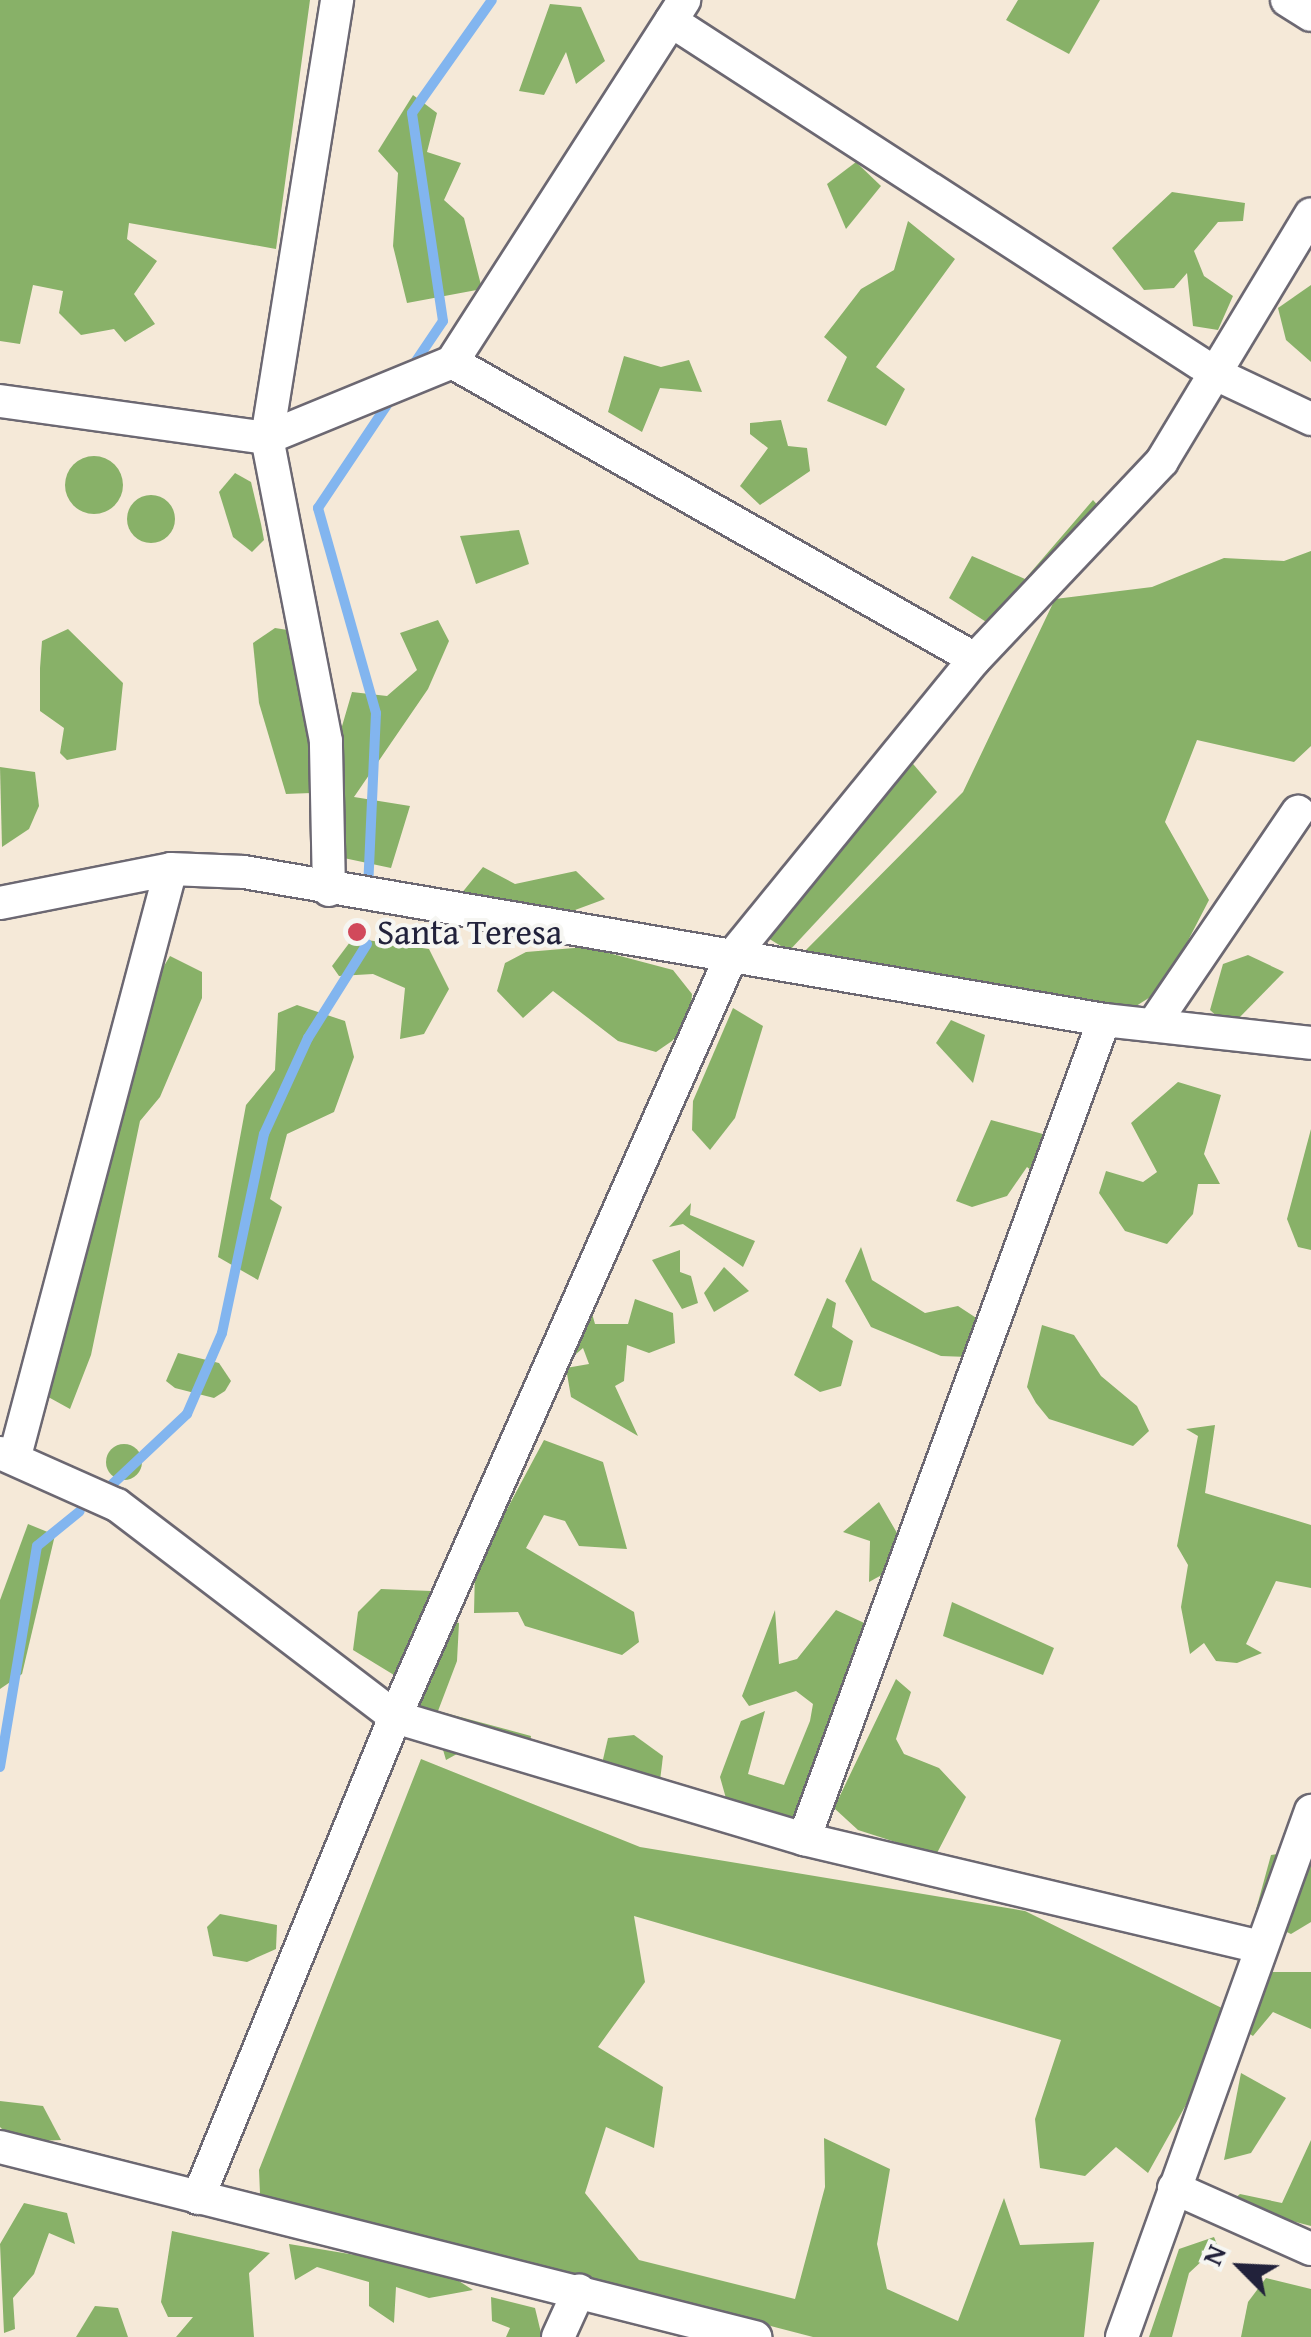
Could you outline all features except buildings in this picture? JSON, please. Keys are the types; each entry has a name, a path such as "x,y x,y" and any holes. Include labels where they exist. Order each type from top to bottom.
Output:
{"street":[{"path":"329,890 326,741 268,438 337,0"},
{"path":"1287,0 1311,16"},
{"path":"0,401 268,438 452,362 677,10 1218,375 1311,419"},
{"path":"198,2198 394,1717 730,959 975,659 1162,461 1218,375 1311,214"},
{"path":"452,362 975,659"},
{"path":"1153,1025 1298,812"},
{"path":"172,869 8,1455 116,1505 394,1717 804,1839 1260,1947"},
{"path":"0,903 172,869 329,890 1104,1020 1311,1043"},
{"path":"804,1839 1104,1020"},
{"path":"1122,2337 1311,1811"},
{"path":"0,2147 755,2337"},
{"path":"1174,2188 1311,2249"},
{"path":"558,2337 578,2291"}],"green space":[{"path":"0,0 310,0 276,249 129,223 127,239 157,261 134,294 155,324 125,342 114,329 81,335 59,313 63,291 33,285 20,344 0,341"},
{"path":"1018,0 1100,0 1069,54 1006,20"},
{"path":"550,4 581,7 605,61 576,84 566,52 544,95 519,91"},
{"path":"413,95 437,113 427,152 461,163 444,200 464,218 482,289 407,303 393,246 398,173 378,151"},
{"path":"856,162 881,186 846,229 827,184"},
{"path":"1172,192 1245,203 1243,221 1218,222 1194,251 1204,276 1233,296 1218,330 1193,326 1187,273 1174,288 1144,290 1112,248"},
{"path":"908,221 955,259 876,367 905,389 886,426 827,401 847,357 824,337 861,289 894,270"},
{"path":"1311,285 1311,362 1286,340 1278,308"},
{"path":"624,356 661,367 689,360 702,392 660,388 642,432 608,412"},
{"path":"781,420 788,446 807,448 810,471 760,505 740,486 768,448 750,434 750,423"},
{"path":"94,456 115,464 123,485 115,506 94,514 73,506 65,485 73,464"},
{"path":"235,473 251,482 261,524 264,540 252,552 233,537 219,492"},
{"path":"151,495 168,502 175,519 168,536 151,543 134,536 127,519 134,502"},
{"path":"1093,500 1109,518 994,627 949,598 972,556 1025,579"},
{"path":"519,530 529,564 476,584 460,536"},
{"path":"1311,551 1311,746 1294,762 1197,740 1165,822 1209,900 1163,989 1125,1013 797,959 963,792 1055,599 1152,587 1224,558 1284,561"},
{"path":"438,620 449,641 428,689 354,797 410,806 391,868 339,857 326,781 352,692 387,696 417,670 400,633"},
{"path":"275,628 294,631 326,754 311,793 286,794 259,703 253,643"},
{"path":"68,629 123,683 116,750 67,760 60,753 64,728 40,711 40,668 42,641"},
{"path":"908,758 937,792 789,951 763,935"},
{"path":"0,767 35,772 39,806 29,829 2,847"},
{"path":"483,867 515,884 576,871 605,899 537,924 447,911"},
{"path":"353,938 429,949 449,989 424,1034 400,1039 405,988 373,974 339,976 332,966"},
{"path":"586,947 673,970 692,994 690,1021 656,1052 618,1041 553,991 523,1018 497,991 505,963 526,952"},
{"path":"1248,955 1284,972 1238,1019 1221,1020 1210,1010 1223,964"},
{"path":"170,956 202,972 202,998 160,1097 140,1121 91,1355 70,1409 41,1393 150,989"},
{"path":"297,1005 345,1021 354,1057 334,1112 287,1134 270,1199 282,1207 258,1280 218,1257 246,1105 275,1070 278,1013"},
{"path":"733,1008 763,1026 735,1118 710,1150 692,1130 693,1101"},
{"path":"951,1020 985,1035 973,1083 936,1043"},
{"path":"1178,1082 1221,1095 1204,1154 1220,1184 1198,1184 1193,1214 1167,1244 1125,1231 1099,1193 1106,1171 1143,1182 1157,1172 1131,1123"},
{"path":"991,1120 1054,1137 1037,1175 1027,1167 1007,1196 972,1207 956,1201"},
{"path":"1311,1129 1311,1250 1298,1247 1287,1219"},
{"path":"691,1203 690,1215 755,1241 743,1267 683,1224 669,1227"},
{"path":"861,1247 872,1280 925,1313 958,1306 987,1325 968,1357 941,1356 871,1327 845,1281"},
{"path":"680,1250 680,1272 691,1276 698,1303 682,1309 652,1260"},
{"path":"724,1267 749,1291 714,1312 704,1293"},
{"path":"587,1296 595,1324 628,1324 635,1299 673,1313 675,1343 649,1353 627,1345 624,1381 615,1386 638,1436 571,1397 566,1368 589,1364 583,1348 569,1360"},
{"path":"827,1298 836,1303 832,1327 853,1341 841,1386 820,1392 794,1375"},
{"path":"1042,1325 1074,1335 1101,1376 1137,1406 1149,1431 1133,1446 1049,1419 1036,1403 1027,1387"},
{"path":"178,1353 219,1363 231,1381 225,1391 214,1398 175,1388 166,1381"},
{"path":"1215,1425 1205,1493 1311,1525 1311,1588 1276,1581 1246,1644 1262,1653 1237,1663 1216,1661 1204,1643 1190,1654 1181,1607 1188,1565 1177,1546 1198,1436 1186,1429"},
{"path":"544,1440 603,1462 627,1549 579,1546 565,1521 544,1515 526,1548 634,1612 639,1642 622,1655 525,1626 518,1612 474,1613 475,1569"},
{"path":"124,1444 137,1449 142,1462 137,1475 124,1480 111,1475 106,1462 111,1449"},
{"path":"879,1502 904,1545 898,1566 869,1582 870,1541 843,1532"},
{"path":"28,1524 55,1535 22,1674 0,1689 0,1600"},
{"path":"381,1589 431,1591 446,1602 439,1618 459,1623 457,1661 438,1711 531,1736 529,1754 466,1749 446,1760 439,1736 402,1701 394,1675 353,1650 358,1612"},
{"path":"952,1602 1054,1648 1043,1675 943,1636"},
{"path":"775,1610 779,1664 797,1659 836,1610 873,1627 798,1821 727,1802 720,1777 741,1721 765,1711 748,1774 784,1785 810,1721 813,1704 796,1691 749,1706 742,1696"},
{"path":"896,1679 911,1692 896,1739 904,1754 939,1768 966,1797 936,1855 858,1830 834,1808"},
{"path":"634,1735 663,1756 660,1781 601,1768 608,1738"},
{"path":"421,1759 640,1847 1025,1911 1236,2015 1148,2173 1116,2147 1085,2176 1040,2168 1035,2119 1061,2040 634,1916 645,1982 598,2047 663,2087 654,2148 606,2127 585,2193 639,2260 795,2299 825,2187 824,2138 890,2169 877,2244 887,2289 958,2321 1004,2198 1020,2245 1094,2242 1084,2337 813,2337 260,2194 259,2170"},
{"path":"1311,1849 1311,1922 1291,1934 1254,1917 1271,1855"},
{"path":"220,1914 277,1925 276,1949 247,1962 213,1956 207,1927"},
{"path":"1249,1972 1311,1972 1311,2029 1273,2012 1253,2036 1240,2028"},
{"path":"1241,2073 1286,2098 1251,2153 1224,2160"},
{"path":"0,2101 43,2106 61,2140 15,2142 0,2127"},
{"path":"1311,2140 1311,2226 1228,2204 1240,2194 1282,2203"},
{"path":"24,2203 67,2213 75,2244 49,2233 34,2274 13,2298 15,2329 4,2333 0,2244"},
{"path":"172,2231 270,2253 249,2273 254,2337 176,2337 193,2317 168,2317 161,2302"},
{"path":"1214,2237 1224,2261 1204,2259 1189,2273 1172,2337 1149,2337 1179,2249"},
{"path":"289,2244 440,2269 473,2290 429,2298 396,2287 394,2323 369,2306 369,2282 317,2267 295,2280"},
{"path":"1266,2278 1311,2289 1311,2337 1241,2337 1248,2302"},
{"path":"491,2297 535,2308 542,2337 506,2337 510,2328 492,2321"},
{"path":"95,2306 118,2308 128,2337 76,2337"}],"waterway":[{"path":"416,361 443,321 412,113 492,0"},
{"path":"368,889 376,713 318,508 387,405"},
{"path":"104,1492 187,1414 222,1333 264,1134 308,1038 367,944"},
{"path":"0,1767 37,1546 80,1511"}],"place":[{"name":"Santa Teresa","path":"357,932"}]}
